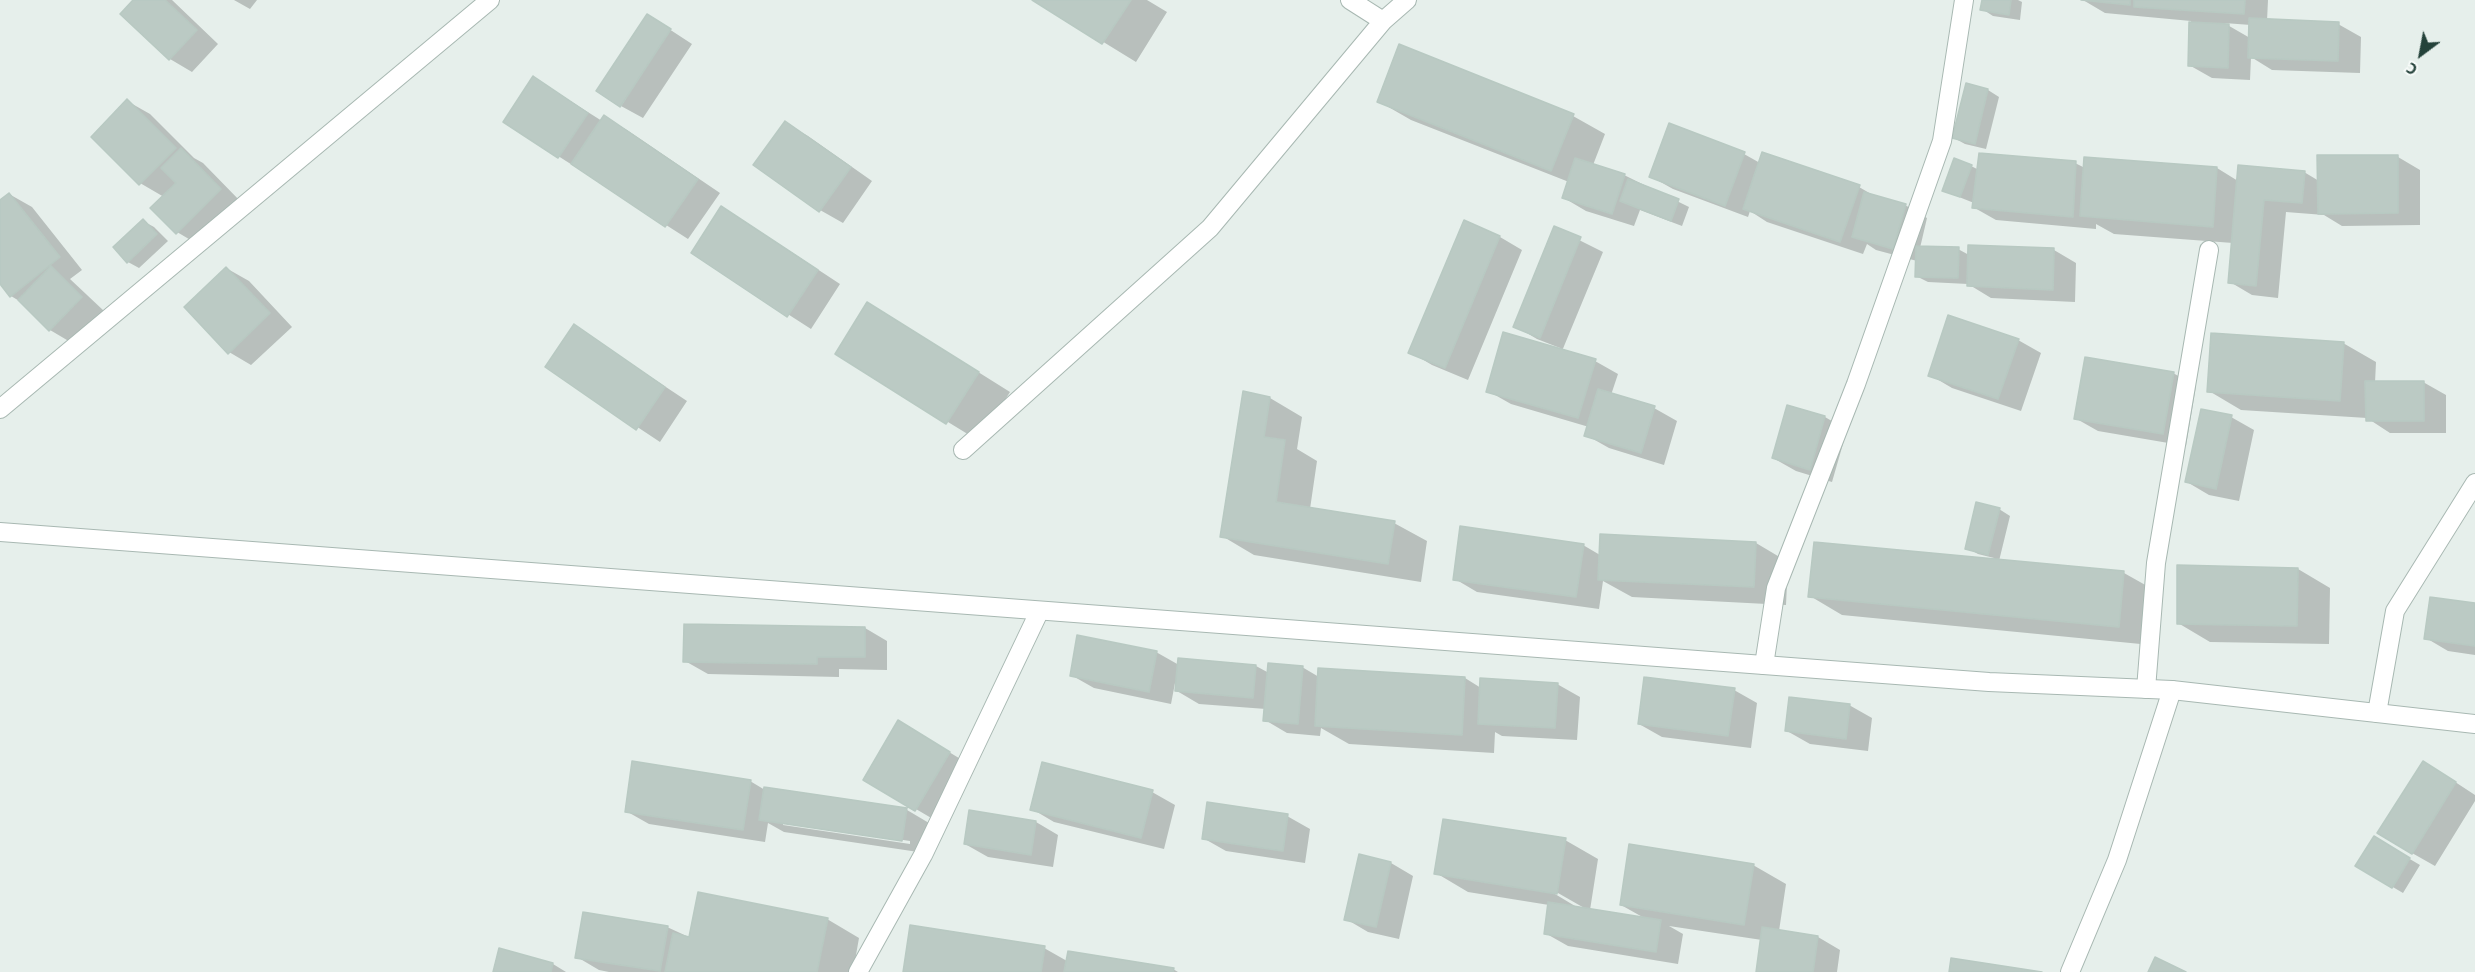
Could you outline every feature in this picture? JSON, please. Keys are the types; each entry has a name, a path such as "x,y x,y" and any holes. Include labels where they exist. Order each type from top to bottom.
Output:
{"street":[{"path":"0,409 490,0"},
{"path":"1350,0 1383,21"},
{"path":"963,450 1210,228 1383,21 1407,0"},
{"path":"1764,665 1776,588 1856,384 1942,141 1964,0"},
{"path":"2146,689 2156,562 2209,250"},
{"path":"2377,713 2395,611 2475,483"},
{"path":"0,532 1989,682 2172,690 2475,724"},
{"path":"858,972 923,855 1039,612"},
{"path":"2070,972 2117,860 2172,690"}],"building":[{"path":"133,0 165,0 197,30 169,60 120,14"},
{"path":"1032,0 1131,0 1102,44"},
{"path":"1982,0 2011,0 2009,15 1980,10"},
{"path":"2081,0 2130,0 2130,5"},
{"path":"2134,0 2245,0 2244,14 2134,7"},
{"path":"647,14 671,29 620,107 596,91"},
{"path":"2249,18 2339,22 2338,61 2248,58"},
{"path":"2189,22 2229,24 2228,68 2188,66"},
{"path":"1399,44 1574,114 1551,171 1377,102"},
{"path":"533,76 588,113 558,158 503,122"},
{"path":"1966,83 1988,89 1975,144 1952,138"},
{"path":"127,99 176,148 139,185 91,137"},
{"path":"604,115 698,179 665,227 571,164"},
{"path":"785,121 851,167 819,212 753,165"},
{"path":"1669,123 1745,152 1725,206 1649,177"},
{"path":"181,148 221,189 176,234 150,208 176,183 161,168"},
{"path":"1762,152 1860,185 1840,242 1743,209"},
{"path":"1979,153 2076,161 2073,217 1972,208"},
{"path":"2317,155 2398,155 2398,213 2318,214"},
{"path":"2084,157 2217,167 2213,227 2080,216"},
{"path":"1575,158 1625,174 1612,214 1562,198"},
{"path":"1954,158 1972,165 1960,197 1942,191"},
{"path":"2238,165 2305,171 2302,203 2264,200 2256,286 2228,283"},
{"path":"1628,179 1679,199 1671,221 1620,201"},
{"path":"1864,192 1906,204 1893,249 1852,237"},
{"path":"9,193 60,257 10,297 0,284 0,200"},
{"path":"721,206 818,270 787,317 691,253"},
{"path":"143,219 157,234 127,263 113,247"},
{"path":"1464,220 1500,236 1445,368 1408,353"},
{"path":"1554,226 1581,237 1540,338 1513,327"},
{"path":"1968,245 2054,248 2053,290 1967,286"},
{"path":"1916,246 1959,247 1958,278 1915,277"},
{"path":"51,266 82,297 49,331 18,300"},
{"path":"226,267 270,313 228,354 184,307"},
{"path":"867,302 979,372 946,424 835,354"},
{"path":"1948,315 2019,339 1998,399 1928,376"},
{"path":"574,324 665,387 636,430 545,367"},
{"path":"1503,332 1596,359 1578,418 1486,392"},
{"path":"2211,333 2344,342 2340,401 2207,392"},
{"path":"2085,357 2174,372 2163,434 2074,419"},
{"path":"2365,381 2424,381 2424,421 2366,421"},
{"path":"1598,389 1655,406 1641,453 1584,436"},
{"path":"1243,391 1270,397 1264,437 1285,440 1276,502 1395,521 1388,564 1220,537"},
{"path":"1787,405 1825,416 1810,470 1772,458"},
{"path":"2201,409 2232,415 2216,489 2185,482"},
{"path":"1976,502 2000,508 1988,555 1965,549"},
{"path":"1460,526 1584,544 1576,597 1453,580"},
{"path":"1600,534 1756,542 1754,587 1598,580"},
{"path":"1814,542 2124,571 2119,627 1808,597"},
{"path":"2177,565 2298,568 2297,626 2177,624"},
{"path":"2430,597 2475,603 2475,646 2424,639"},
{"path":"684,624 865,627 865,657 817,657 817,664 683,662"},
{"path":"1077,635 1157,651 1149,692 1070,676"},
{"path":"1178,658 1256,665 1253,698 1175,691"},
{"path":"1268,663 1303,666 1298,724 1263,721"},
{"path":"1318,668 1465,677 1462,735 1315,726"},
{"path":"1644,677 1735,688 1728,736 1638,724"},
{"path":"1480,678 1558,683 1555,728 1478,724"},
{"path":"1789,697 1850,704 1846,739 1785,731"},
{"path":"898,720 950,752 915,811 863,780"},
{"path":"632,761 751,780 743,830 625,812"},
{"path":"2423,761 2456,782 2412,854 2377,833"},
{"path":"1042,762 1153,790 1141,838 1030,810"},
{"path":"764,787 907,808 902,841 759,820"},
{"path":"1207,802 1288,814 1283,851 1202,839"},
{"path":"969,810 1036,821 1031,855 964,844"},
{"path":"1443,819 1566,838 1557,894 1434,874"},
{"path":"2374,836 2410,858 2392,888 2355,866"},
{"path":"1629,844 1754,864 1744,925 1620,905"},
{"path":"1359,854 1391,862 1376,927 1344,920"},
{"path":"698,892 828,918 817,972 665,972 673,933 689,937"},
{"path":"1548,902 1661,920 1656,952 1544,934"},
{"path":"583,912 668,926 660,971 575,958"},
{"path":"910,925 1045,946 1041,972 903,972"},
{"path":"1762,927 1818,936 1813,972 1756,972"},
{"path":"499,948 553,963 551,972 493,972"},
{"path":"1068,951 1174,968 1173,972 1064,972"},
{"path":"2155,957 2186,972 2148,972"},
{"path":"1951,958 2042,972 1949,972"}]}
